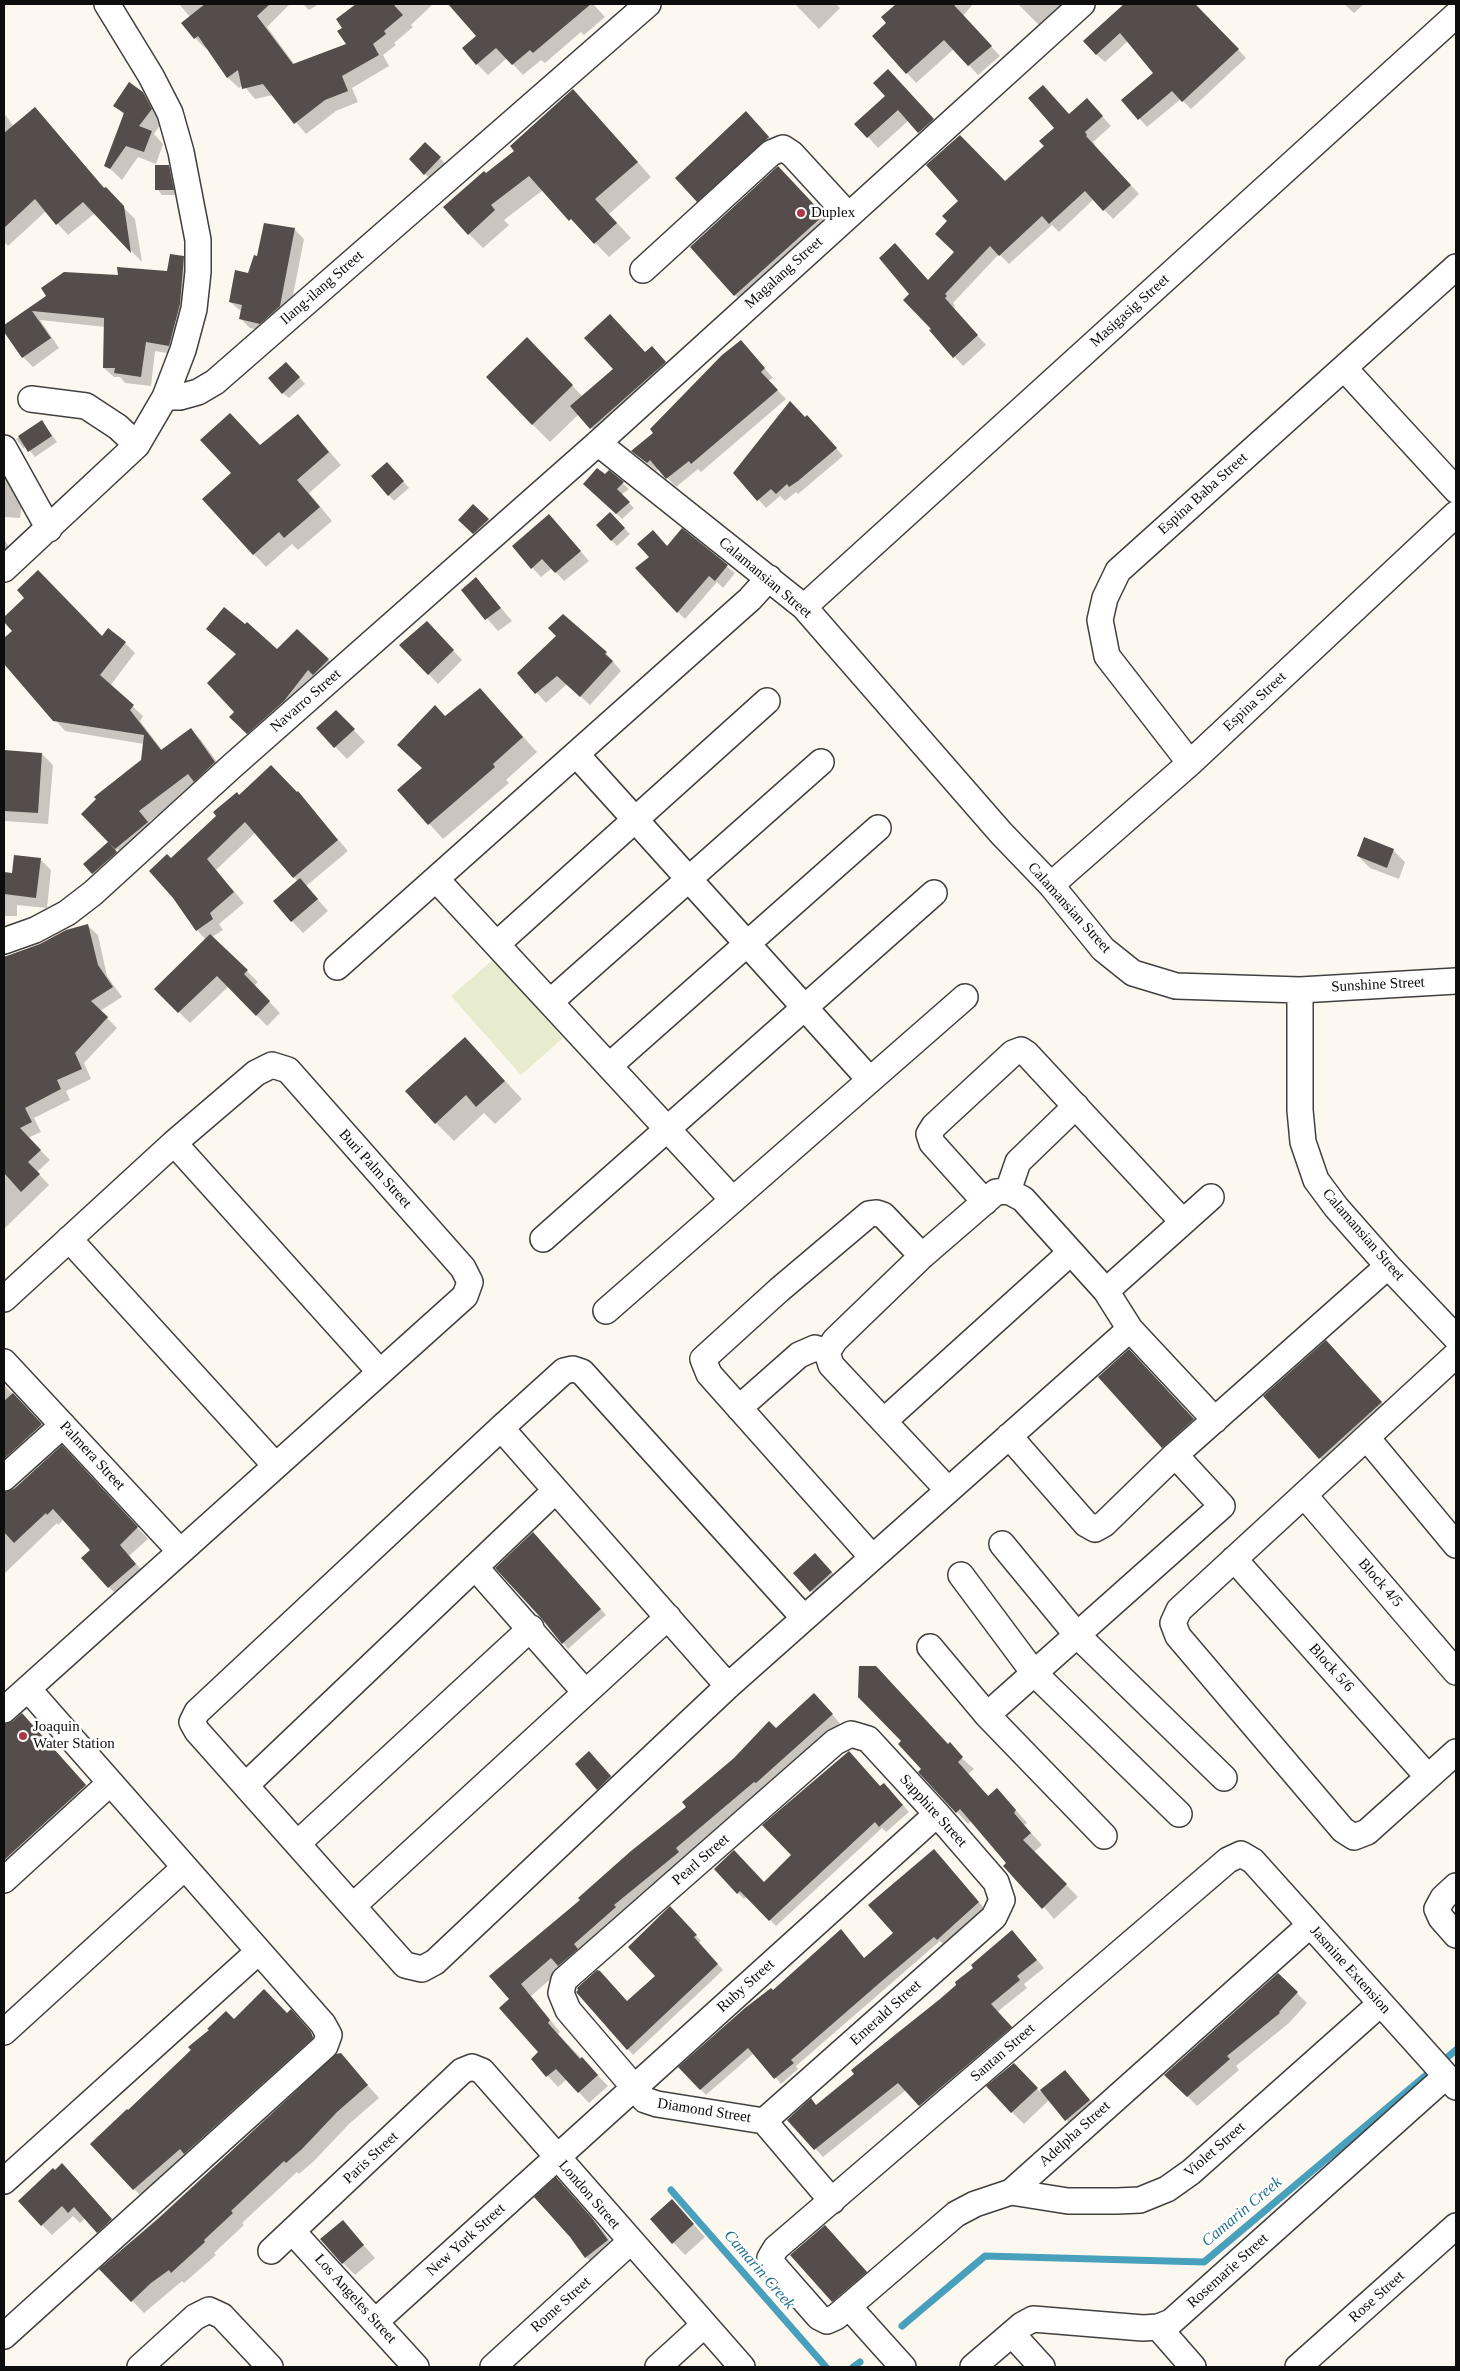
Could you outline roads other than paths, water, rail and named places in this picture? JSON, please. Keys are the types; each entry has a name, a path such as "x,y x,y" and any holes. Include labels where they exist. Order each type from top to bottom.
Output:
{"street":[{"path":"4,569 49,529 136,445 165,397 183,350 194,309 198,272 195,222 181,152 170,113 107,4"},
{"name":"Ilang-ilang Street","path":"165,397 180,397 198,392 215,382 648,4"},
{"name":"Magalang Street","path":"598,443 1082,4"},
{"name":"Masigasig Street","path":"804,607 1456,15"},
{"path":"642,270 771,153 782,148 792,154 848,215"},
{"name":"Espina Baba Street","path":"1190,763 1107,656 1100,620 1105,598 1118,571 1456,267"},
{"path":"1344,368 1456,490"},
{"path":"32,399 86,406 118,427 136,445"},
{"name":"Calamansian Street","path":"598,443 804,607 1001,833 1051,886 1103,949 1133,973 1176,986 1300,990 1300,1110 1303,1142 1316,1180 1336,1207 1388,1266 1456,1338"},
{"name":"Navarro Street","path":"4,941 35,930 67,912 93,893 231,767 598,443"},
{"path":"4,448 49,529"},
{"name":"Espina Street","path":"1051,886 1190,763 1456,514"},
{"path":"336,967 750,599 769,578"},
{"path":"497,944 768,701"},
{"path":"576,754 870,1080"},
{"path":"550,1002 821,762"},
{"path":"609,1066 878,828"},
{"path":"436,879 733,1200"},
{"path":"543,1238 934,893"},
{"name":"Sunshine Street","path":"1300,990 1456,981"},
{"path":"606,1311 965,997"},
{"path":"985,1202 932,1143 930,1134 934,1126 1013,1053 1021,1050 1028,1054 1183,1222"},
{"name":"Buri Palm Street","path":"174,1144 256,1073 272,1065 288,1070 464,1268 470,1282 465,1296 380,1372"},
{"path":"1008,1191 1018,1162 1076,1106"},
{"path":"4,1299 174,1144 380,1372 179,1550 4,1710"},
{"path":"948,1490 830,1365 827,1352 835,1340 922,1256 996,1192 1008,1191 1023,1199 1106,1292 1130,1329 1215,1420"},
{"path":"1106,1292 1212,1197"},
{"path":"872,1557 709,1374 703,1362 704,1357 863,1218 875,1213 883,1215 922,1256"},
{"path":"69,1239 276,1465"},
{"path":"884,1421 1070,1253"},
{"path":"1009,1436 1086,1524 1095,1529 1104,1524 1176,1455 1388,1266"},
{"path":"804,1618 582,1372 573,1368 564,1371 501,1428 197,1712 192,1722 196,1731 406,1965 422,1969 436,1962 728,1686 1130,1329"},
{"path":"739,1408 799,1355 815,1348 827,1352"},
{"path":"1456,1355 1179,1610 1172,1623 1178,1636 1343,1830 1354,1838 1367,1832 1456,1752"},
{"name":"Palmera Street","path":"4,1362 179,1550"},
{"path":"4,1478 63,1425"},
{"path":"501,1428 728,1686"},
{"path":"1366,1438 1456,1545"},
{"path":"987,1715 1222,1506 1176,1455"},
{"path":"246,1785 555,1491"},
{"name":"Block 4/5","path":"1304,1495 1456,1672"},
{"path":"1002,1544 1077,1635 1224,1778"},
{"name":"Block 5/6","path":"1234,1559 1428,1778"},
{"path":"475,1566 585,1692"},
{"path":"961,1575 1034,1673 1179,1814"},
{"path":"354,1905 668,1617"},
{"path":"298,1843 531,1628"},
{"path":"930,1647 987,1715 1104,1836"},
{"path":"4,2336 325,2046 329,2036 323,2024 109,1784 28,1689"},
{"name":"Sapphire Street","path":"851,1734 868,1739 937,1814 996,1882 1002,1900"},
{"name":"Pearl Street","path":"561,1994 564,1980 835,1742 851,1734"},
{"path":"4,1880 109,1784"},
{"name":"Ruby Street","path":"557,2159 633,2087 937,1814"},
{"name":"Jasmine Extension","path":"1241,1854 1253,1861 1443,2074"},
{"name":"Santan Street","path":"827,2320 818,2317 775,2267 770,2258 776,2248 1228,1860 1241,1854"},
{"path":"4,2032 184,1868"},
{"path":"1456,1886 1443,1898 1436,1909 1456,1935"},
{"name":"Emerald Street","path":"764,2120 994,1917 1002,1900"},
{"name":"Adelpha Street","path":"827,2320 836,2317 956,2214 975,2204 1011,2192 1310,1925"},
{"path":"4,2181 258,1952"},
{"name":"Diamond Street","path":"561,1994 568,2010 645,2100 650,2103 764,2120 832,2201"},
{"name":"Violet Street","path":"1011,2192 1068,2201 1117,2201 1140,2200 1167,2190 1190,2172 1380,2004"},
{"name":"London Street","path":"472,2066 482,2071 557,2159 742,2367"},
{"name":"Paris Street","path":"271,2251 462,2072 472,2066"},
{"name":"Rosemarie Street","path":"973,2367 1012,2334 1034,2319 1143,2328 1158,2327 1171,2322 1443,2074"},
{"name":"New York Street","path":"375,2322 557,2159"},
{"name":"Rose Street","path":"1298,2367 1456,2226"},
{"name":"Los Angeles Street","path":"293,2232 416,2367"},
{"name":"Rome Street","path":"492,2367 630,2242"},
{"path":"848,2307 903,2367"},
{"path":"140,2367 195,2317 209,2310 222,2316 270,2367"},
{"path":"658,2367 704,2326"},
{"path":"1158,2327 1193,2367"},
{"path":"1012,2334 1042,2367"}],"waterway":[{"name":"Camarin Creek","path":"902,2326 985,2256 1204,2262 1456,2050"},
{"name":"Camarin Creek","path":"671,2190 826,2367"},
{"name":"Camarin Creek","path":"853,2367 860,2362"}],"place":[{"name":"Duplex","path":"801,213"},
{"name":"Joaquin Water Station","path":"23,1736"}]}
